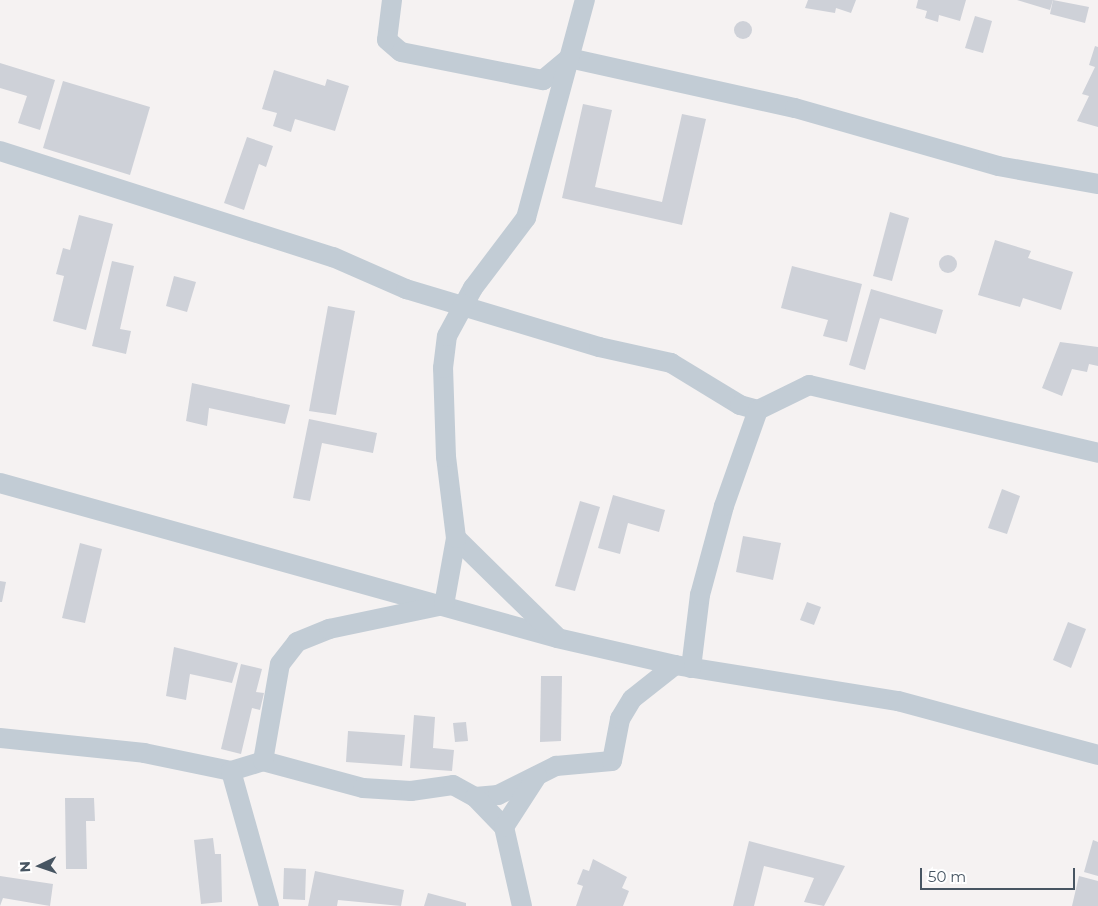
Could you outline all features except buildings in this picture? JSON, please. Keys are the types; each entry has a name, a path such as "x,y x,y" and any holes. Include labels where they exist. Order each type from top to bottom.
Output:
{"street":[{"path":"392,0 387,40 401,52 543,80 568,58"},
{"path":"444,605 456,538 446,456 442,368 447,336 466,308 473,288 526,218 585,0"},
{"path":"568,58 795,108 989,164 1098,184"},
{"path":"0,150 333,257 406,290 599,347 671,363 740,405 758,410 809,385 1098,453"},
{"path":"475,797 498,795 556,766 612,761 620,719 632,699 683,666 724,506 758,410"},
{"path":"0,483 558,638 683,666 898,702 1098,755"},
{"path":"456,538 558,638"},
{"path":"263,761 280,664 298,642 329,629 444,605"},
{"path":"0,738 144,753 230,771 263,761 363,788 410,791 453,785 475,797 504,827"},
{"path":"230,771 269,906"},
{"path":"504,827 538,774"},
{"path":"498,795 522,906"}]}
